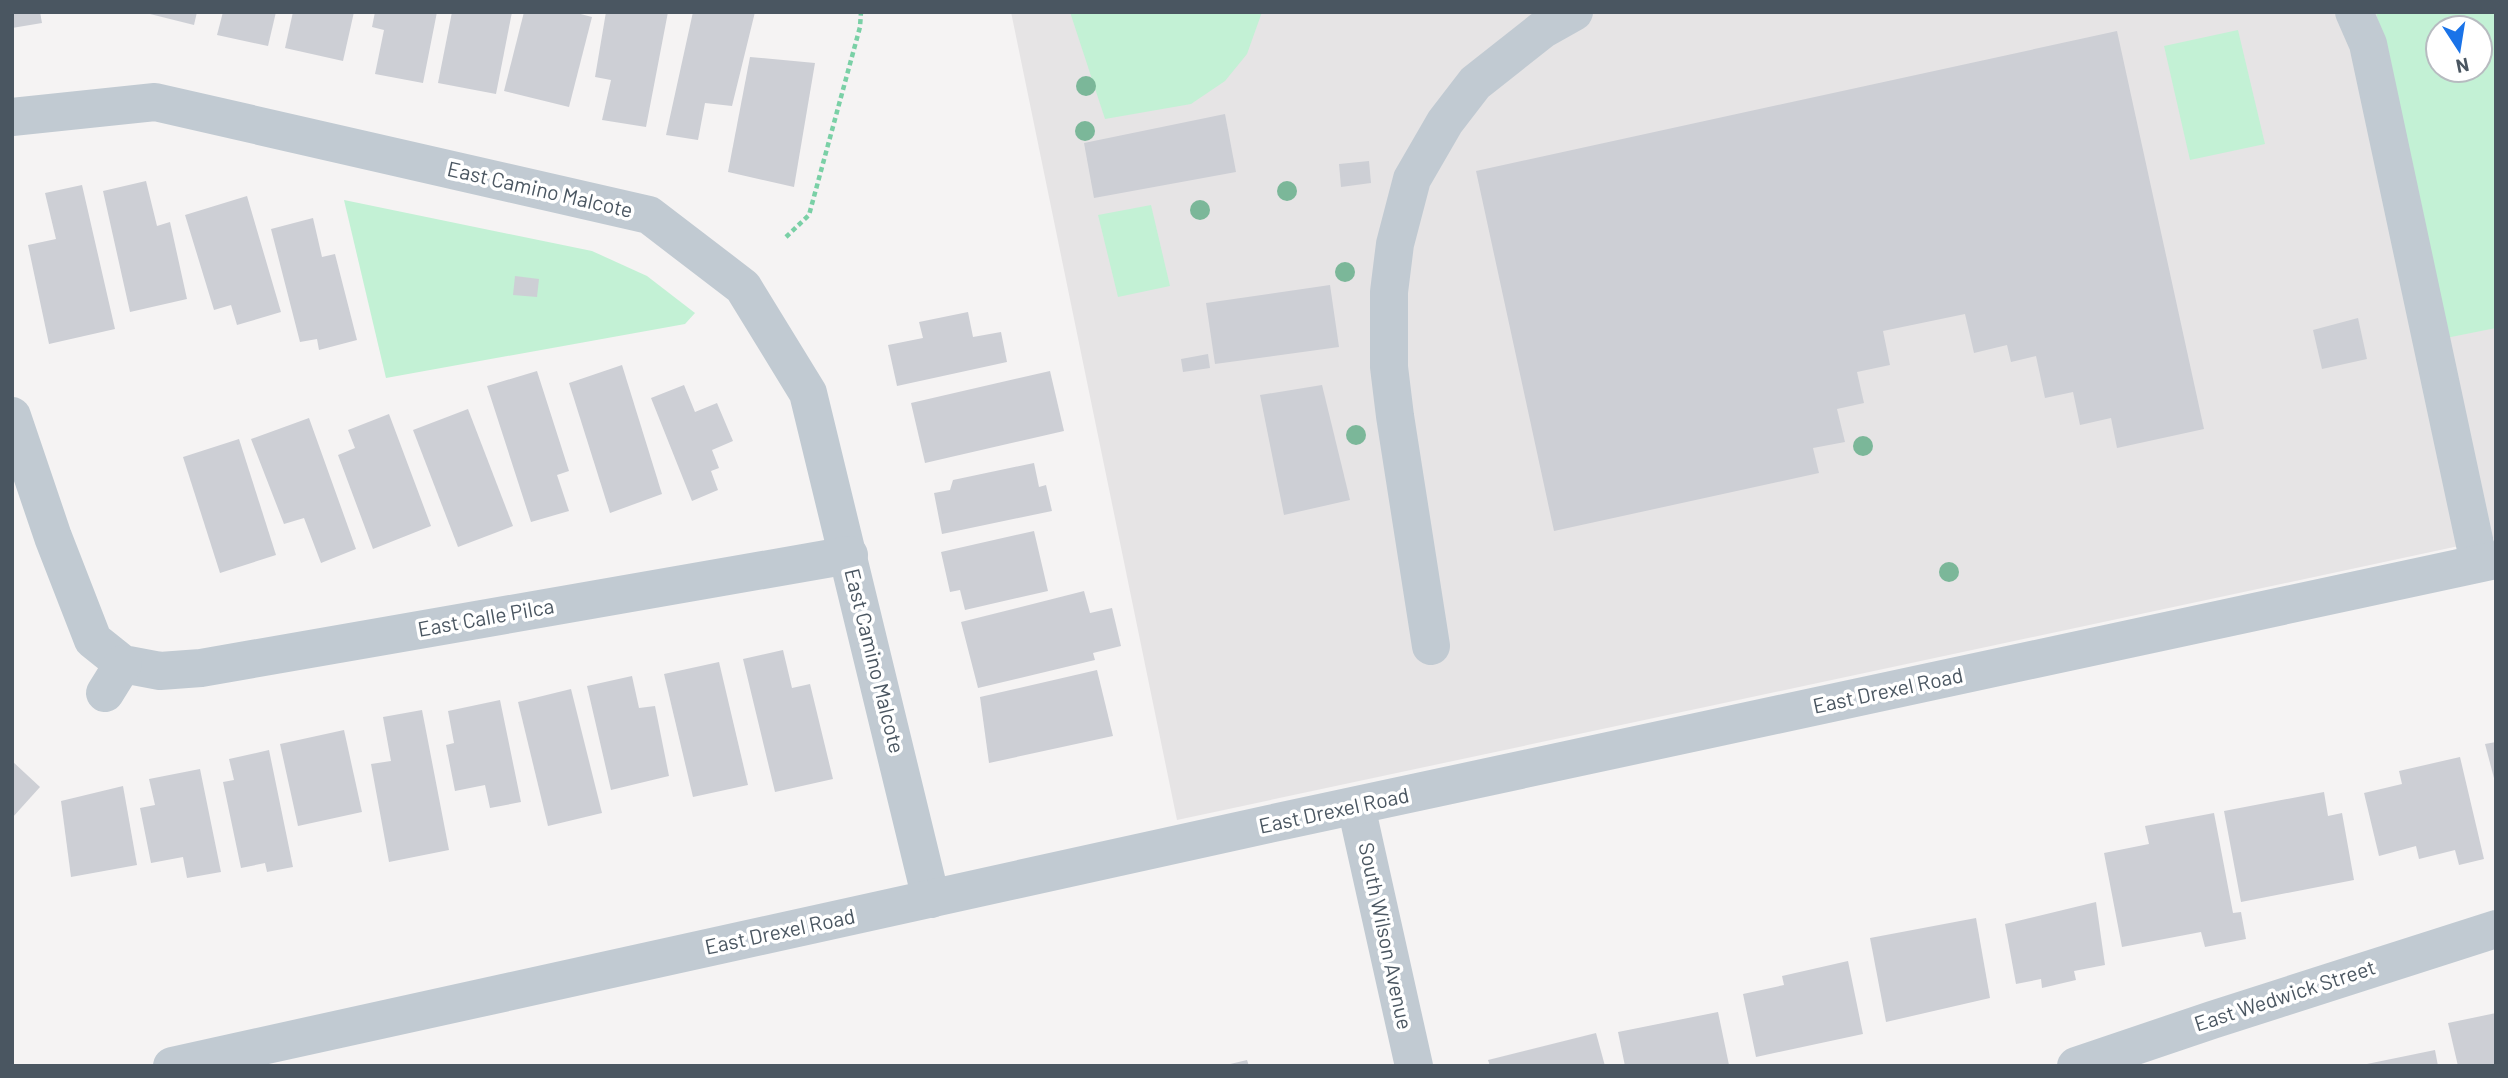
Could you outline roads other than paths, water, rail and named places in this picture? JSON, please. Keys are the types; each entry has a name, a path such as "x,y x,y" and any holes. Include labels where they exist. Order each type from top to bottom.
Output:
{"street":[{"path":"1432,646 1389,367 1389,292 1395,243 1412,179 1445,122 1475,83 1542,30 1574,12"},
{"path":"2354,12 2368,44 2488,562"},
{"name":"East Camino Malcote","path":"12,117 155,102 649,215 743,287 808,393 932,899"},
{"name":"East Calle Pilca","path":"12,416 53,537 93,640 114,678 201,668 849,555"},
{"name":"East Drexel Road","path":"172,1066 1356,806 2488,562"},
{"name":"South Wilson Avenue","path":"1356,806 1414,1066"},
{"name":"East Wedwick Street","path":"2076,1066 2225,1015 2496,929"}]}
